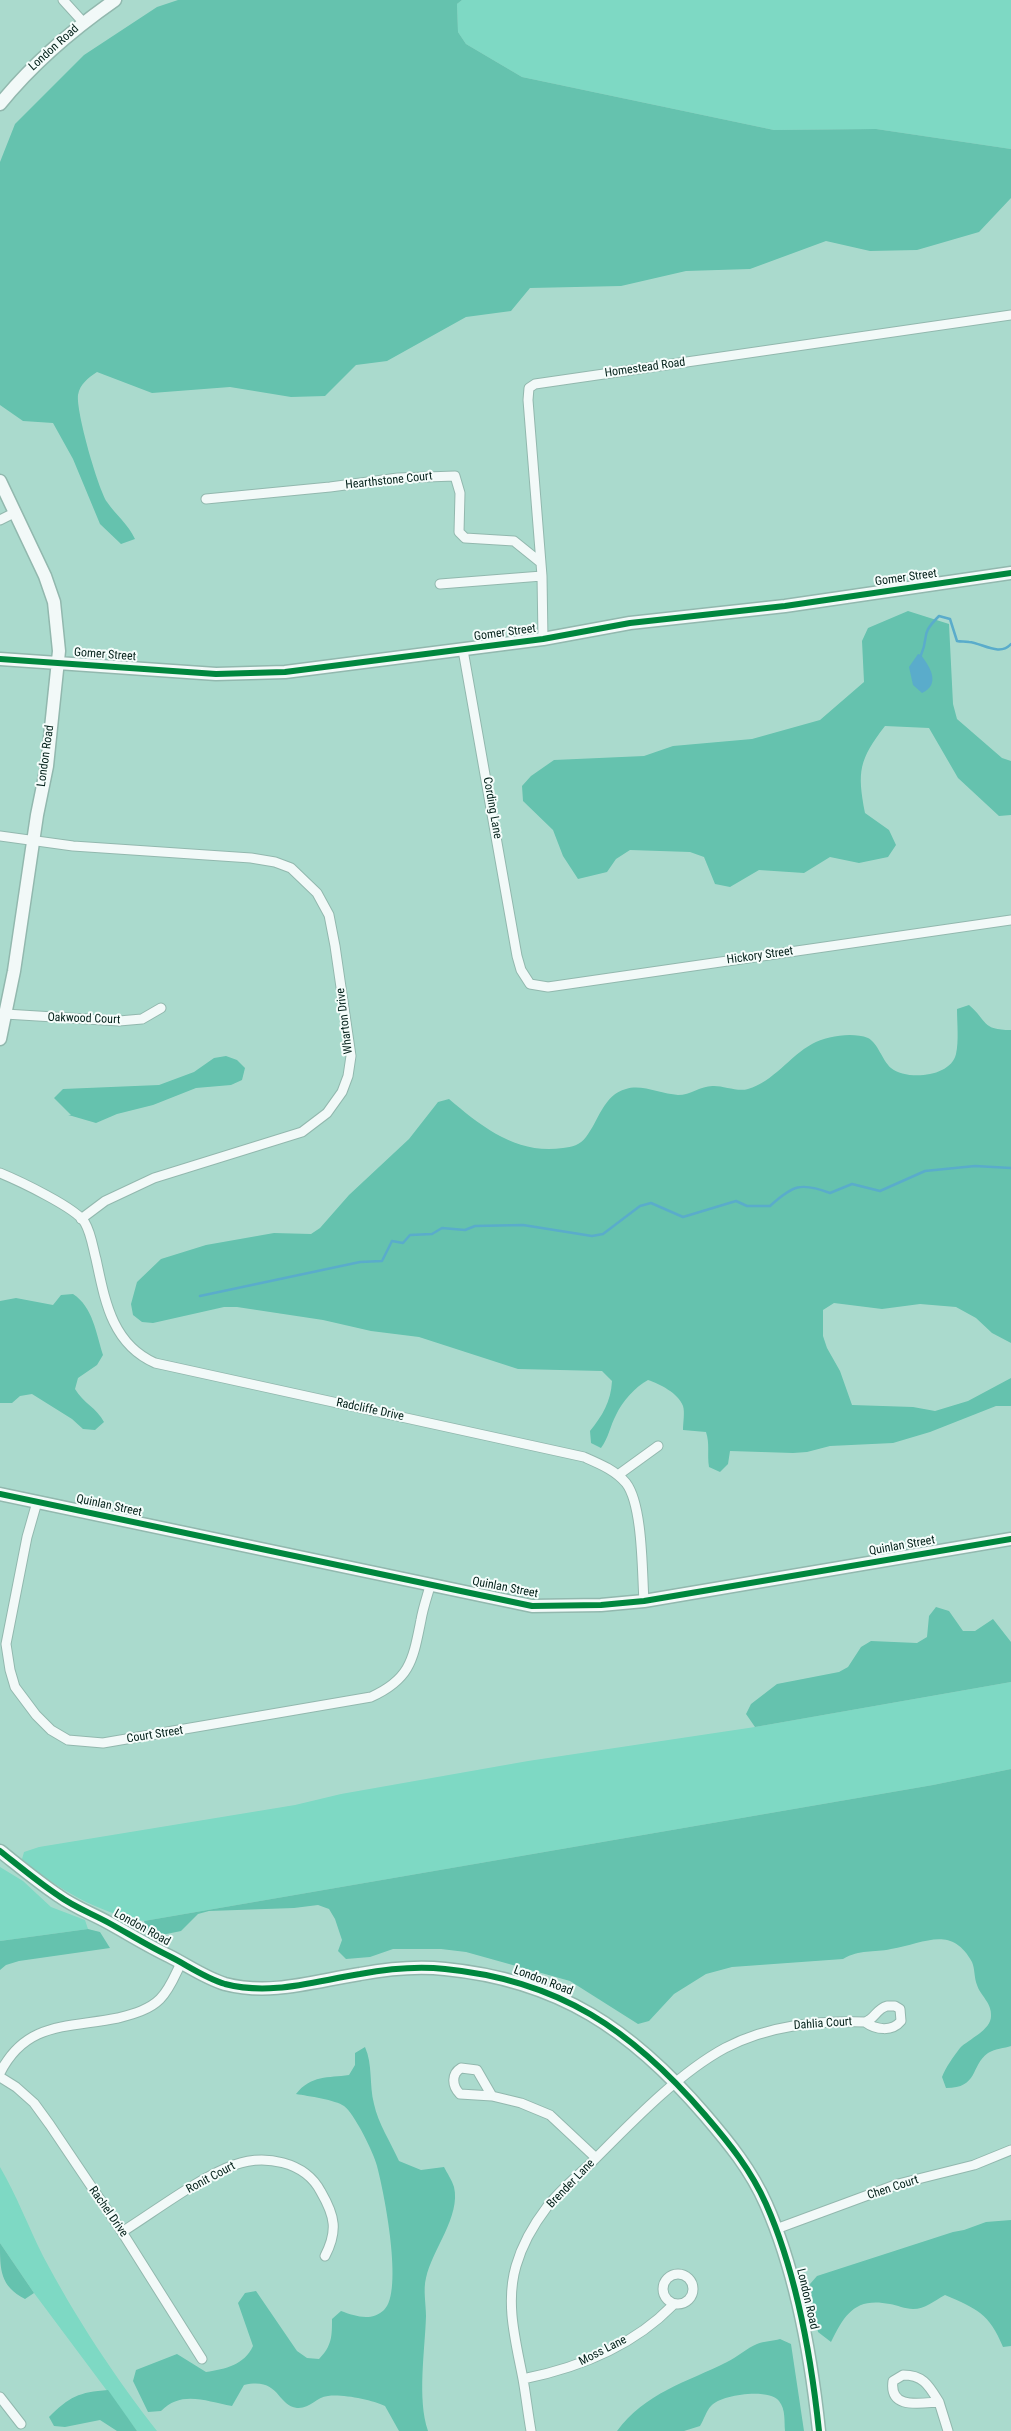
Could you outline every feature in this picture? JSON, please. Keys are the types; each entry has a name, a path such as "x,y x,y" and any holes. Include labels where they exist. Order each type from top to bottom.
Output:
{"street":[{"path":"63,0 83,22"},
{"name":"London Road","path":"0,104 19,81 83,22 115,0"},
{"name":"Homestead Road","path":"543,639 542,576 528,400 529,388 535,384 1011,315"},
{"name":"Hearthstone Court","path":"206,499 330,487 398,478 455,476 460,493 460,532 465,538 514,542 540,562"},
{"name":"London Road","path":"0,482 45,576 54,602 57,622 58,662 46,766 14,971 0,1039"},
{"path":"0,520 14,513"},
{"name":"Gomer Street","path":"0,659 221,674 328,668 543,639 630,623 785,606 1011,573"},
{"path":"440,584 542,576"},
{"name":"Cording Lane","path":"463,650 520,966"},
{"name":"Wharton Drive","path":"0,836 33,842 252,858 275,862 291,868 317,893 329,915 351,1056 348,1076 336,1103 317,1122 302,1132 154,1178 105,1201 81,1219"},
{"name":"Hickory Street","path":"520,966 530,984 548,987 1011,920"},
{"name":"Oakwood Court","path":"5,1014 119,1021 142,1019 161,1008"},
{"path":"0,1173 18,1180 81,1219"},
{"name":"Radcliffe Drive","path":"81,1219 85,1222 92,1242 102,1287 116,1328 123,1340 144,1358 155,1363 584,1457 605,1466 628,1485 636,1509 640,1534 644,1601"},
{"path":"618,1475 658,1446"},
{"name":"Quinlan Street","path":"0,1494 532,1606 556,1607 644,1601 1011,1539"},
{"name":"Court Street","path":"37,1502 27,1537 6,1644 8,1661 15,1688 36,1715 51,1730 68,1740 103,1743 371,1698 387,1690 409,1666 415,1652 421,1618 430,1586"},
{"name":"London Road","path":"0,1851 60,1898 181,1963 225,1984 267,1989 290,1988 362,1973 408,1969 444,1969 511,1980 561,1998 584,2010 647,2054 677,2082 739,2155 765,2201 776,2229 797,2300 816,2398 819,2431"},
{"path":"0,2075 8,2057 20,2045 37,2033 131,2015 151,2006 161,1999 181,1963"},
{"name":"Dahlia Court","path":"677,2082 725,2049 757,2035 792,2025 828,2022 865,2022"},
{"path":"492,2096 477,2070 461,2068 455,2073 454,2086 460,2094 492,2096 521,2102 550,2115 596,2158"},
{"name":"Rachel Drive","path":"0,2075 34,2104 50,2124 122,2232 202,2359"},
{"name":"Brender Lane","path":"531,2431 512,2324 511,2304 518,2258 524,2244 548,2206 677,2082"},
{"name":"Chen Court","path":"776,2229 898,2184 974,2165 1011,2150"},
{"name":"Ronit Court","path":"122,2232 211,2176 232,2165 244,2162 282,2162 306,2174 318,2186 330,2208 334,2234 325,2256"},
{"name":"Moss Lane","path":"523,2379 561,2370 594,2359 651,2324 673,2305"},
{"path":"939,2402 904,2403 893,2394 893,2381 903,2375 921,2378 928,2383 939,2402 948,2431"},
{"path":"0,2397 21,2424"}],"green space":[{"path":"178,0 462,0 457,4 458,32 466,44 522,77 774,130 876,129 1011,149 1011,198 979,232 917,250 870,251 826,241 750,269 686,271 621,286 530,288 511,311 466,317 387,361 356,365 325,396 291,397 230,387 152,393 97,372 83,384 78,395 78,404 88,450 103,494 135,539 121,544 100,524 73,459 53,423 23,421 0,405 0,162 15,124 84,55 157,7"},
{"path":"462,0 1011,0 1011,149 876,129 774,130 522,77 466,44 458,32 457,4"},
{"path":"908,611 949,624 953,704 957,719 1002,758 1011,761 1011,815 999,816 958,778 929,728 885,726 865,757 862,766 861,786 865,813 889,830 896,845 888,857 859,863 830,857 804,873 759,870 730,887 715,884 704,857 690,852 630,850 616,859 607,872 578,879 563,856 553,830 523,801 522,786 531,776 554,760 644,756 673,746 752,739 820,720 864,682 862,641 868,628"},
{"path":"969,1005 986,1024 1001,1030 1011,1030 1011,1343 992,1333 976,1318 956,1307 920,1304 882,1309 834,1303 823,1310 823,1336 827,1348 840,1371 852,1405 913,1407 935,1411 968,1401 1011,1378 1011,1406 996,1406 930,1432 893,1443 830,1446 807,1452 793,1453 730,1451 728,1464 720,1472 709,1467 706,1432 683,1430 684,1411 681,1401 668,1390 648,1380 629,1395 622,1405 601,1448 591,1443 590,1431 605,1408 610,1396 612,1381 602,1371 518,1369 419,1337 371,1331 323,1320 237,1307 224,1307 153,1323 142,1322 133,1315 131,1304 137,1282 161,1259 206,1245 274,1233 311,1234 320,1228 349,1195 409,1139 438,1102 449,1099 487,1129 515,1143 546,1149 570,1147 584,1140 602,1109 612,1096 618,1092 632,1088 645,1088 678,1095 710,1086 740,1090 748,1089 765,1081 812,1044 832,1037 855,1035 868,1038 875,1044 891,1068 907,1075 937,1072 946,1068 956,1054 957,1009"},
{"path":"226,1056 237,1060 245,1068 242,1080 231,1085 196,1088 153,1105 117,1114 96,1123 68,1115 71,1115 54,1098 63,1089 159,1085 194,1072 214,1058"},
{"path":"73,1294 80,1299 89,1313 96,1329 103,1355 97,1365 78,1378 75,1389 104,1422 95,1430 83,1429 72,1419 32,1394 20,1396 12,1403 0,1403 0,1301 16,1298 53,1305 61,1295"},
{"path":"936,1607 949,1611 963,1631 975,1631 993,1619 1011,1642 1011,1682 755,1727 746,1714 751,1704 777,1684 839,1672 848,1667 861,1647 871,1641 917,1643 927,1637 929,1616"},
{"path":"1011,1682 1011,1769 933,1785 144,1921 94,1906 64,1890 22,1859 24,1852 39,1847 295,1805 341,1794 528,1761 755,1727"},
{"path":"1011,1769 1011,2046 988,2053 982,2058 969,2080 957,2087 946,2088 942,2077 960,2048 987,2026 990,2021 991,2011 977,1985 972,1962 964,1950 955,1943 946,1940 936,1939 903,1947 861,1952 843,1959 732,1967 706,1974 674,1994 649,2021 638,2024 570,1981 466,1952 441,1949 393,1949 370,1957 346,1959 338,1951 342,1940 335,1919 329,1909 318,1905 294,1908 209,1911 198,1914 181,1931 157,1936 147,1931 144,1921 933,1785"},
{"path":"0,1867 23,1881 51,1907 85,1920 88,1929 0,1941"},
{"path":"88,1929 100,1932 110,1948 19,1961 6,1965 0,1970 0,1941"},
{"path":"365,2047 369,2061 376,2111 399,2161 421,2170 444,2167 454,2187 455,2198 450,2221 429,2267 425,2283 426,2316 422,2390 428,2431 399,2431 385,2406 373,2402 357,2398 328,2396 320,2398 306,2407 297,2408 290,2406 271,2388 256,2384 244,2385 232,2406 203,2400 185,2399 169,2405 161,2411 148,2412 133,2381 136,2370 177,2354 206,2372 234,2365 245,2358 253,2346 238,2303 245,2293 256,2291 297,2351 307,2358 319,2359 327,2350 332,2331 332,2319 341,2311 363,2317 374,2316 384,2310 390,2300 392,2284 391,2241 384,2197 372,2152 358,2125 344,2106 328,2100 296,2094 314,2080 349,2075 355,2065 355,2053"},
{"path":"0,2167 43,2256 68,2301 111,2368 157,2431 137,2431 34,2293 0,2243"},
{"path":"1011,2220 1011,2346 1003,2347 993,2326 981,2314 966,2304 945,2295 917,2309 878,2302 868,2303 853,2310 847,2316 831,2342 818,2332 810,2284 817,2276 986,2222"},
{"path":"0,2243 34,2293 25,2299 6,2283 1,2269"},
{"path":"780,2339 791,2344 804,2431 785,2431 784,2412 779,2401 774,2397 745,2394 716,2402 709,2408 700,2426 684,2431 617,2431 640,2407 668,2390 727,2362 757,2344"},
{"path":"108,2390 137,2431 117,2431 100,2420 65,2427 54,2426 49,2417 69,2400 89,2392"}],"water":[{"path":"918,654 921,655 932,675 931,685 922,693 913,685 909,667"}],"waterway":[{"path":"921,655 927,632 939,616 950,619 957,641 996,649 1007,648 1011,644"},
{"path":"200,1296 360,1262 382,1261 392,1241 403,1243 410,1235 432,1234 442,1228 465,1230 475,1226 523,1225 592,1236 603,1234 640,1206 651,1203 683,1217 736,1201 747,1206 770,1206 791,1190 804,1187 812,1187 830,1193 852,1184 880,1191 925,1171 975,1166 1011,1168"}],"cycle path":[{"path":"0,659 216,674 285,672 543,639 630,623 785,606 1011,573"},
{"path":"0,1494 532,1606 601,1605 644,1601 1011,1539"},
{"path":"0,1851 71,1904 203,1975 225,1984 242,1987 276,1988 392,1969 445,1969 486,1975 523,1984 558,1998 590,2014 621,2034 678,2085 723,2136 754,2180 766,2204 786,2258 801,2315 812,2373 819,2431"}]}
